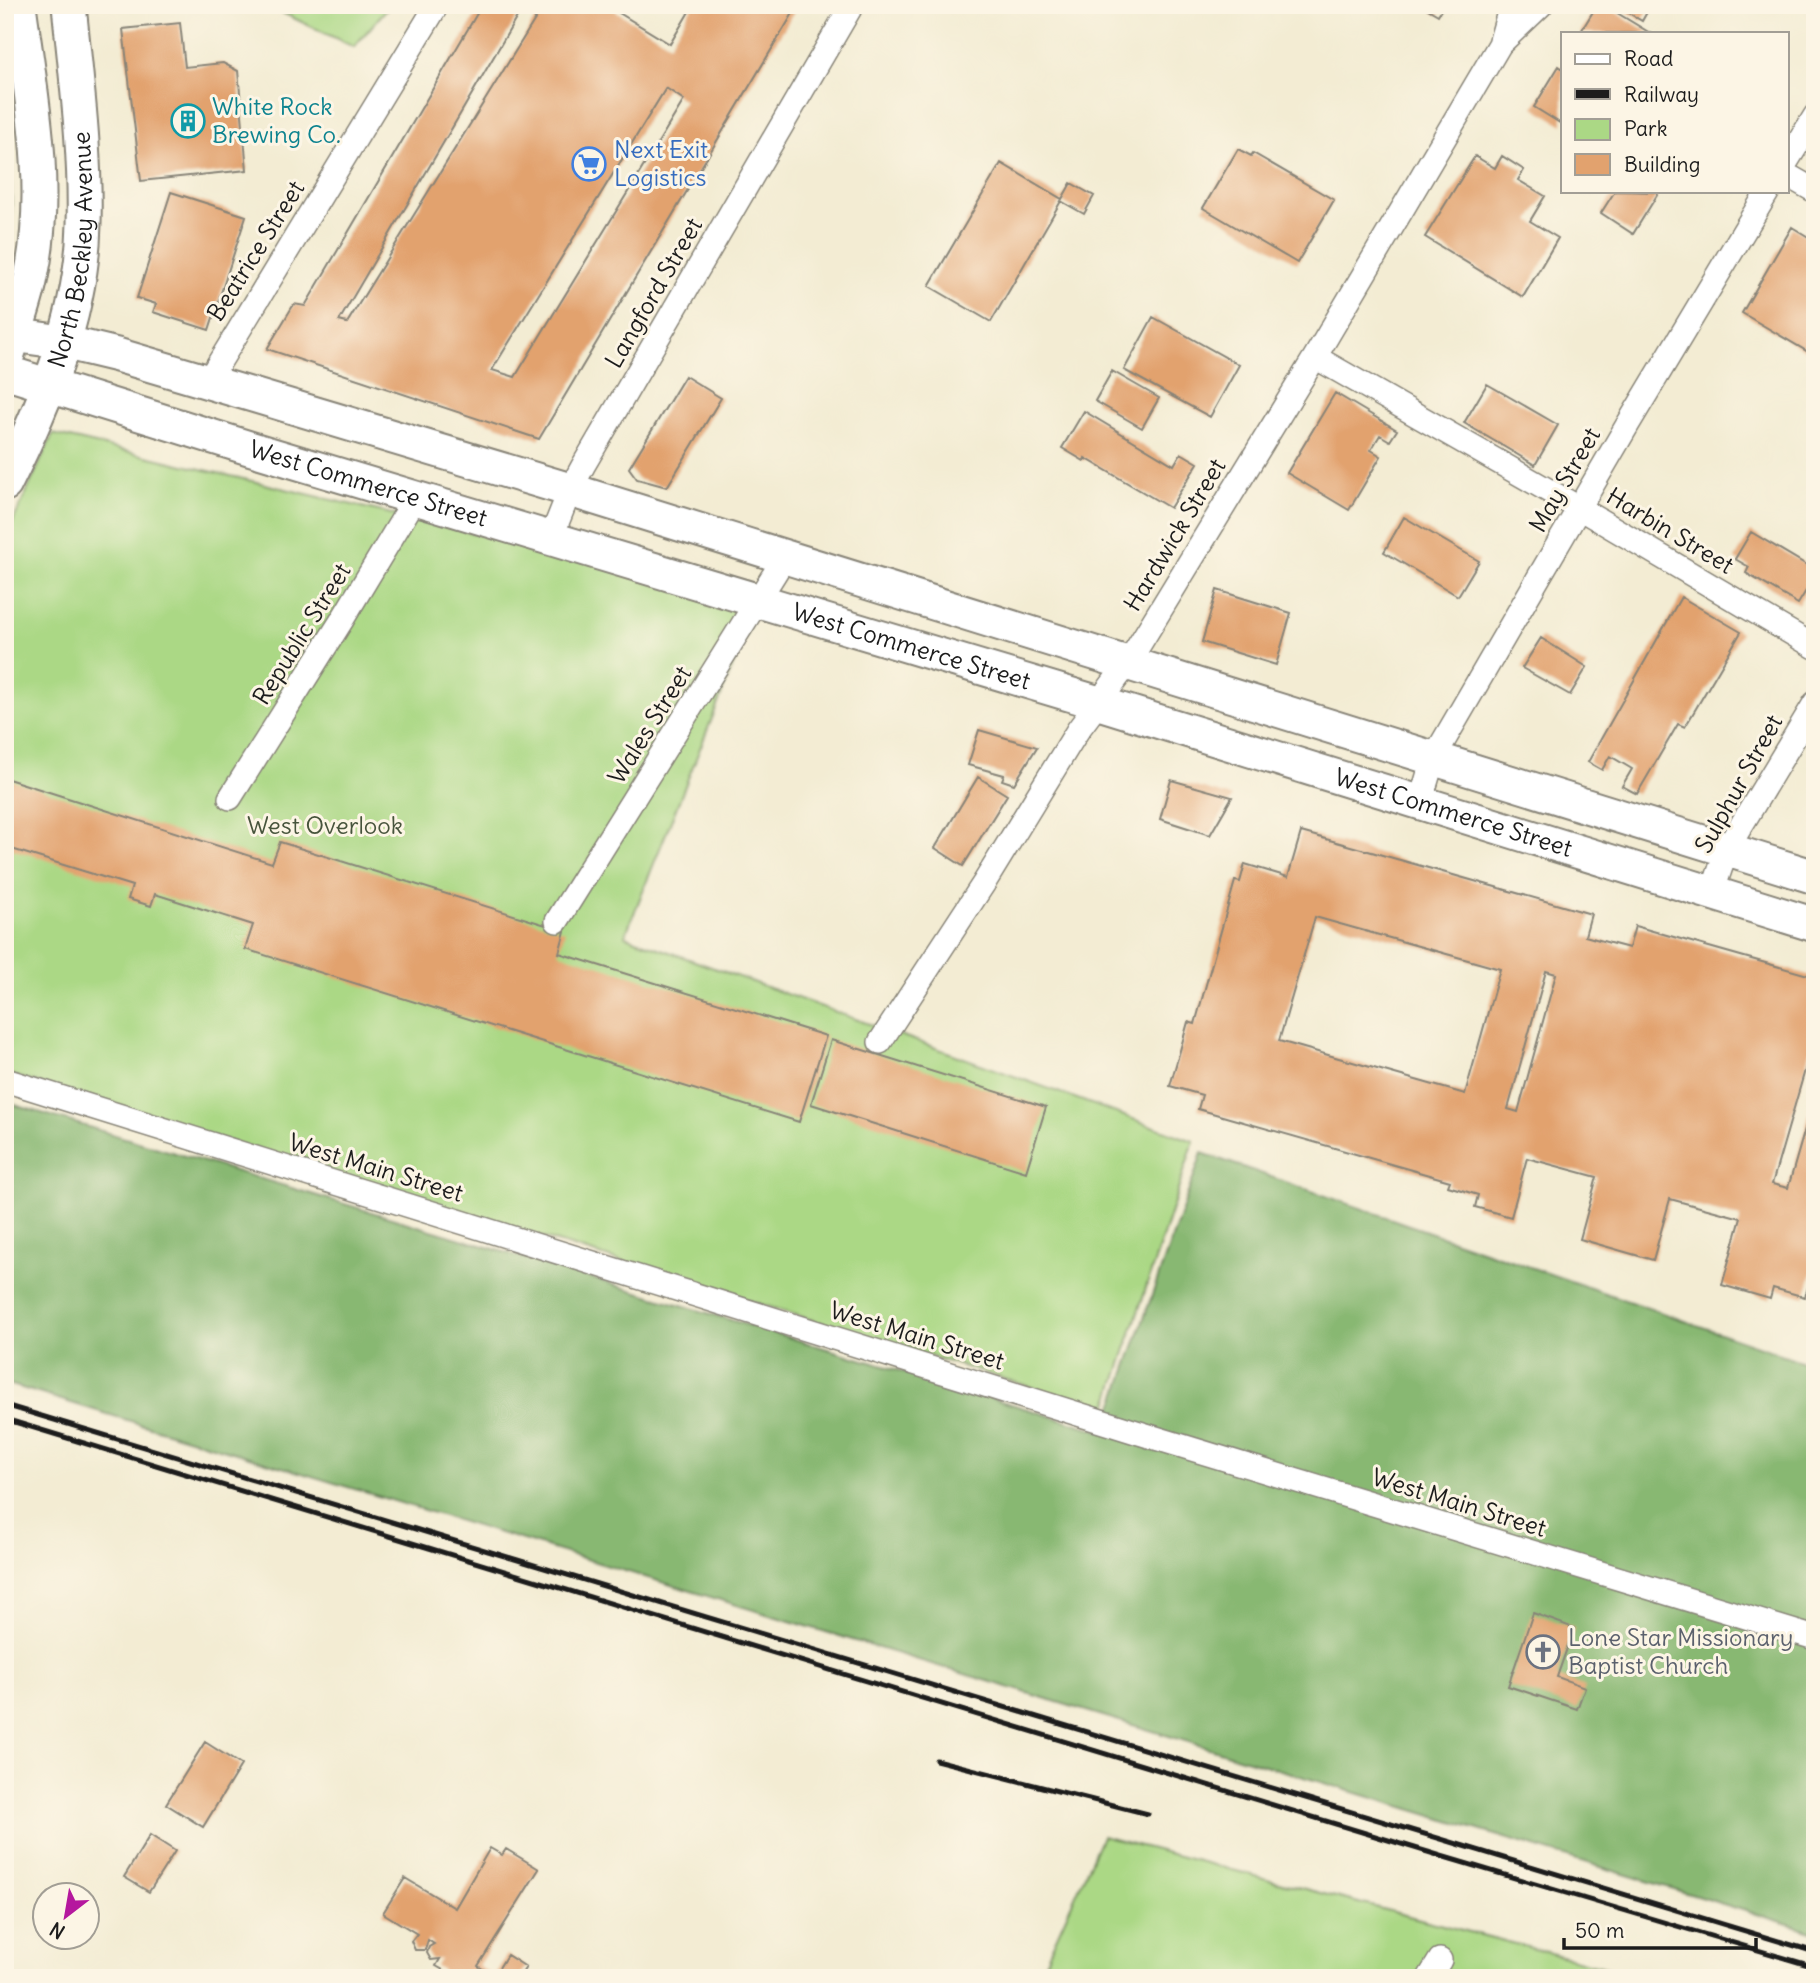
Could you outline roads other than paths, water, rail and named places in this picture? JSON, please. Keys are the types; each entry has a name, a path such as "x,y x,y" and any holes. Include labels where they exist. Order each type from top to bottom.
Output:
{"main road":[{"name":"North Beckley Avenue","path":"8,344 31,277 38,215 36,134 19,5"},
{"name":"North Beckley Avenue","path":"5,484 34,427 63,342 77,288 85,226 82,137 69,5"},
{"name":"West Commerce Street","path":"8,344 63,342 208,381 1815,877"},
{"name":"West Commerce Street","path":"5,372 1099,703 1815,925"}],"street":[{"name":"Beatrice Street","path":"208,381 437,5"},
{"name":"Langford Street","path":"551,538 570,491 852,5"},
{"name":"Hardwick Street","path":"880,1042 984,883 1078,730 1128,663 1315,357 1500,44 1511,5"},
{"name":"Hardwick Street","path":"1500,44 1541,5"},
{"path":"1788,159 1815,116"},
{"path":"1788,176 1815,191"},
{"name":"May Street","path":"1420,803 1433,760 1767,192"},
{"name":"Harbin Street","path":"1315,357 1815,647"},
{"name":"Republic Street","path":"230,798 342,621 416,497"},
{"name":"Wales Street","path":"557,921 785,557"},
{"name":"Sulphur Street","path":"1712,892 1727,849 1815,703"},
{"name":"West Main Street","path":"5,1080 1136,1433 1815,1638"}],"railway":[{"path":"5,1405 1815,1952"},
{"path":"5,1419 1441,1856 1815,1967"},
{"path":"936,1760 1148,1814"}],"place":[{"name":"White Rock Brewing Co.","path":"188,121"},
{"name":"Next Exit Logistics","path":"589,164"},
{"name":"Lone Star Missionary Baptist Church","path":"1543,1652"}],"park label":[{"name":"West Overlook","path":"325,826"}]}
